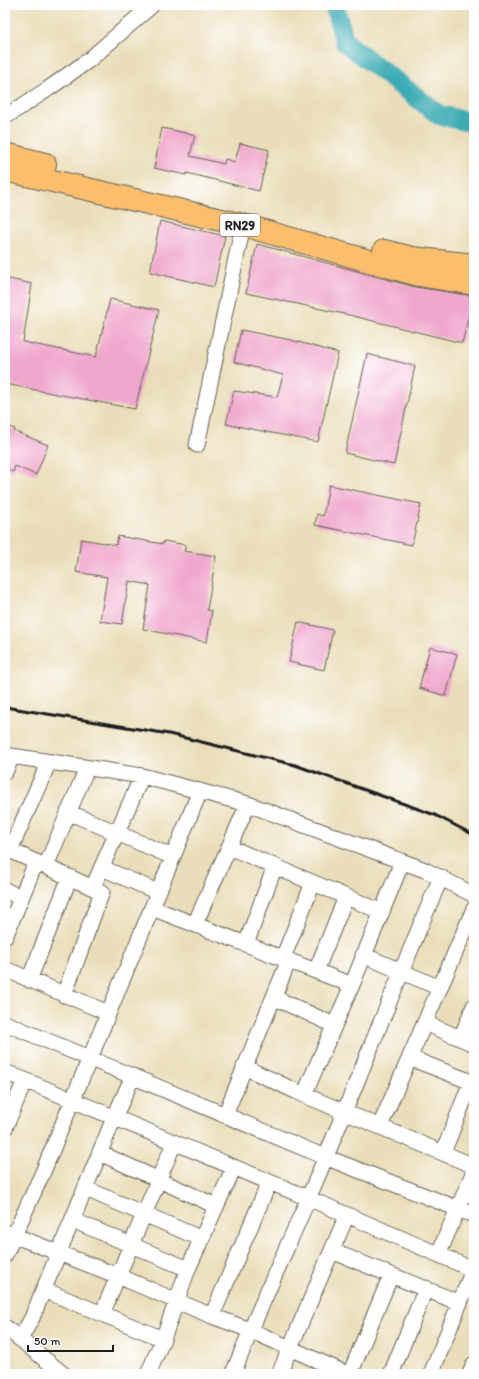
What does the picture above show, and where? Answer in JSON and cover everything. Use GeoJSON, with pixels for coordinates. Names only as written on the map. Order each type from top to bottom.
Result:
{"type":"FeatureCollection","features":[{"type":"Feature","properties":{"kind":"highway","name":"RN29"},"geometry":{"type":"LineString","coordinates":[[5,154],[144,196],[418,275],[474,284]]}},
{"type":"Feature","properties":{"kind":"highway","name":"RN29"},"geometry":{"type":"LineString","coordinates":[[5,170],[144,196],[412,258],[474,264]]}},
{"type":"Feature","properties":{"kind":"street"},"geometry":{"type":"LineString","coordinates":[[5,117],[89,60],[152,5]]}},
{"type":"Feature","properties":{"kind":"street"},"geometry":{"type":"LineString","coordinates":[[198,445],[244,225]]}},
{"type":"Feature","properties":{"kind":"street"},"geometry":{"type":"LineString","coordinates":[[5,772],[8,755],[142,776],[200,791],[248,804],[402,862],[441,877],[474,895]]}},
{"type":"Feature","properties":{"kind":"street"},"geometry":{"type":"LineString","coordinates":[[49,762],[8,849],[102,892],[102,896],[64,995]]}},
{"type":"Feature","properties":{"kind":"street"},"geometry":{"type":"LineString","coordinates":[[6,932],[21,898],[41,864],[68,812],[87,768]]}},
{"type":"Feature","properties":{"kind":"street"},"geometry":{"type":"LineString","coordinates":[[93,887],[142,776]]}},
{"type":"Feature","properties":{"kind":"street"},"geometry":{"type":"LineString","coordinates":[[5,1255],[9,1234],[43,1172],[71,1100],[90,1059],[200,791]]}},
{"type":"Feature","properties":{"kind":"street"},"geometry":{"type":"LineString","coordinates":[[195,924],[248,804]]}},
{"type":"Feature","properties":{"kind":"street"},"geometry":{"type":"LineString","coordinates":[[68,812],[173,857]]}},
{"type":"Feature","properties":{"kind":"street"},"geometry":{"type":"LineString","coordinates":[[229,847],[382,912]]}},
{"type":"Feature","properties":{"kind":"street"},"geometry":{"type":"LineString","coordinates":[[304,1095],[352,985],[402,862]]}},
{"type":"Feature","properties":{"kind":"street"},"geometry":{"type":"LineString","coordinates":[[246,944],[275,866]]}},
{"type":"Feature","properties":{"kind":"street"},"geometry":{"type":"LineString","coordinates":[[102,868],[158,892]]}},
{"type":"Feature","properties":{"kind":"street"},"geometry":{"type":"LineString","coordinates":[[29,980],[70,877]]}},
{"type":"Feature","properties":{"kind":"street"},"geometry":{"type":"LineString","coordinates":[[232,1374],[308,1198],[400,971],[441,877]]}},
{"type":"Feature","properties":{"kind":"street"},"geometry":{"type":"LineString","coordinates":[[225,1115],[274,998],[313,882]]}},
{"type":"Feature","properties":{"kind":"street"},"geometry":{"type":"LineString","coordinates":[[5,890],[21,898]]}},
{"type":"Feature","properties":{"kind":"street"},"geometry":{"type":"LineString","coordinates":[[316,971],[346,897]]}},
{"type":"Feature","properties":{"kind":"street"},"geometry":{"type":"LineString","coordinates":[[152,908],[352,985]]}},
{"type":"Feature","properties":{"kind":"street"},"geometry":{"type":"LineString","coordinates":[[380,1126],[474,909]]}},
{"type":"Feature","properties":{"kind":"street"},"geometry":{"type":"LineString","coordinates":[[363,955],[440,988]]}},
{"type":"Feature","properties":{"kind":"street"},"geometry":{"type":"LineString","coordinates":[[5,969],[108,1013]]}},
{"type":"Feature","properties":{"kind":"street"},"geometry":{"type":"LineString","coordinates":[[274,998],[334,1025]]}},
{"type":"Feature","properties":{"kind":"street"},"geometry":{"type":"LineString","coordinates":[[425,1023],[467,1041],[474,1006]]}},
{"type":"Feature","properties":{"kind":"street"},"geometry":{"type":"LineString","coordinates":[[5,1024],[325,1157],[474,1215]]}},
{"type":"Feature","properties":{"kind":"street"},"geometry":{"type":"LineString","coordinates":[[410,1058],[472,1082],[443,1153]]}},
{"type":"Feature","properties":{"kind":"street"},"geometry":{"type":"LineString","coordinates":[[244,1067],[304,1095],[474,1166]]}},
{"type":"Feature","properties":{"kind":"street"},"geometry":{"type":"LineString","coordinates":[[5,1072],[439,1253],[474,1270],[431,1374]]}},
{"type":"Feature","properties":{"kind":"street"},"geometry":{"type":"LineString","coordinates":[[20,1339],[32,1318],[60,1253],[114,1118],[133,1076]]}},
{"type":"Feature","properties":{"kind":"street"},"geometry":{"type":"LineString","coordinates":[[7,1119],[25,1080]]}},
{"type":"Feature","properties":{"kind":"street"},"geometry":{"type":"LineString","coordinates":[[102,1314],[174,1143]]}},
{"type":"Feature","properties":{"kind":"street"},"geometry":{"type":"LineString","coordinates":[[100,1153],[216,1206]]}},
{"type":"Feature","properties":{"kind":"street"},"geometry":{"type":"LineString","coordinates":[[148,1374],[163,1339],[188,1269],[234,1167]]}},
{"type":"Feature","properties":{"kind":"street"},"geometry":{"type":"LineString","coordinates":[[439,1253],[474,1171]]}},
{"type":"Feature","properties":{"kind":"street"},"geometry":{"type":"LineString","coordinates":[[212,1316],[269,1183]]}},
{"type":"Feature","properties":{"kind":"street"},"geometry":{"type":"LineString","coordinates":[[86,1189],[202,1239]]}},
{"type":"Feature","properties":{"kind":"street"},"geometry":{"type":"LineString","coordinates":[[279,1374],[347,1215]]}},
{"type":"Feature","properties":{"kind":"street"},"geometry":{"type":"LineString","coordinates":[[72,1220],[188,1269]]}},
{"type":"Feature","properties":{"kind":"street"},"geometry":{"type":"LineString","coordinates":[[9,1234],[118,1276],[176,1302],[250,1330],[290,1348],[324,1369],[349,1374],[391,1275]]}},
{"type":"Feature","properties":{"kind":"street"},"geometry":{"type":"LineString","coordinates":[[332,1251],[426,1288],[460,1304]]}},
{"type":"Feature","properties":{"kind":"street"},"geometry":{"type":"LineString","coordinates":[[391,1374],[426,1288]]}},
{"type":"Feature","properties":{"kind":"street"},"geometry":{"type":"LineString","coordinates":[[44,1290],[163,1339]]}},
{"type":"Feature","properties":{"kind":"street"},"geometry":{"type":"LineString","coordinates":[[5,1327],[63,1374]]}},
{"type":"Feature","properties":{"kind":"street"},"geometry":{"type":"LineString","coordinates":[[470,1374],[474,1364]]}},
{"type":"Feature","properties":{"kind":"building"},"geometry":{"type":"Polygon","coordinates":[[[162,128],[195,135],[190,156],[224,164],[225,159],[235,162],[240,143],[269,150],[259,191],[187,173],[186,175],[154,168],[162,128]]]}},
{"type":"Feature","properties":{"kind":"building"},"geometry":{"type":"Polygon","coordinates":[[[160,221],[225,236],[214,287],[150,272],[160,221]]]}},
{"type":"Feature","properties":{"kind":"building"},"geometry":{"type":"Polygon","coordinates":[[[257,244],[415,287],[474,296],[462,343],[349,315],[246,293],[257,244]]]}},
{"type":"Feature","properties":{"kind":"building"},"geometry":{"type":"Polygon","coordinates":[[[5,278],[32,284],[23,342],[96,357],[110,299],[159,310],[135,409],[5,384],[5,278]]]}},
{"type":"Feature","properties":{"kind":"building"},"geometry":{"type":"Polygon","coordinates":[[[241,330],[291,340],[338,353],[318,442],[226,424],[234,391],[277,397],[283,375],[234,362],[241,330]]]}},
{"type":"Feature","properties":{"kind":"building"},"geometry":{"type":"Polygon","coordinates":[[[367,354],[415,366],[394,465],[345,453],[367,354]]]}},
{"type":"Feature","properties":{"kind":"building"},"geometry":{"type":"Polygon","coordinates":[[[5,425],[15,429],[14,431],[48,445],[36,475],[15,466],[13,472],[5,468],[5,425]]]}},
{"type":"Feature","properties":{"kind":"building"},"geometry":{"type":"Polygon","coordinates":[[[329,485],[421,504],[412,545],[315,525],[317,514],[323,516],[329,485]]]}},
{"type":"Feature","properties":{"kind":"building"},"geometry":{"type":"Polygon","coordinates":[[[118,536],[163,544],[164,541],[186,545],[184,551],[216,556],[207,610],[212,611],[207,642],[143,629],[150,585],[129,581],[122,624],[100,621],[107,577],[76,572],[81,539],[116,545],[118,536]]]}},
{"type":"Feature","properties":{"kind":"building"},"geometry":{"type":"Polygon","coordinates":[[[298,622],[333,630],[324,670],[289,662],[298,622]]]}},
{"type":"Feature","properties":{"kind":"building"},"geometry":{"type":"Polygon","coordinates":[[[430,647],[457,654],[446,696],[419,688],[430,647]]]}},
{"type":"Feature","properties":{"kind":"waterway"},"geometry":{"type":"LineString","coordinates":[[334,5],[345,42],[439,115],[474,123]]}},
{"type":"Feature","properties":{"kind":"railway"},"geometry":{"type":"LineString","coordinates":[[5,707],[169,734],[295,765],[435,815],[474,835]]}}]}
